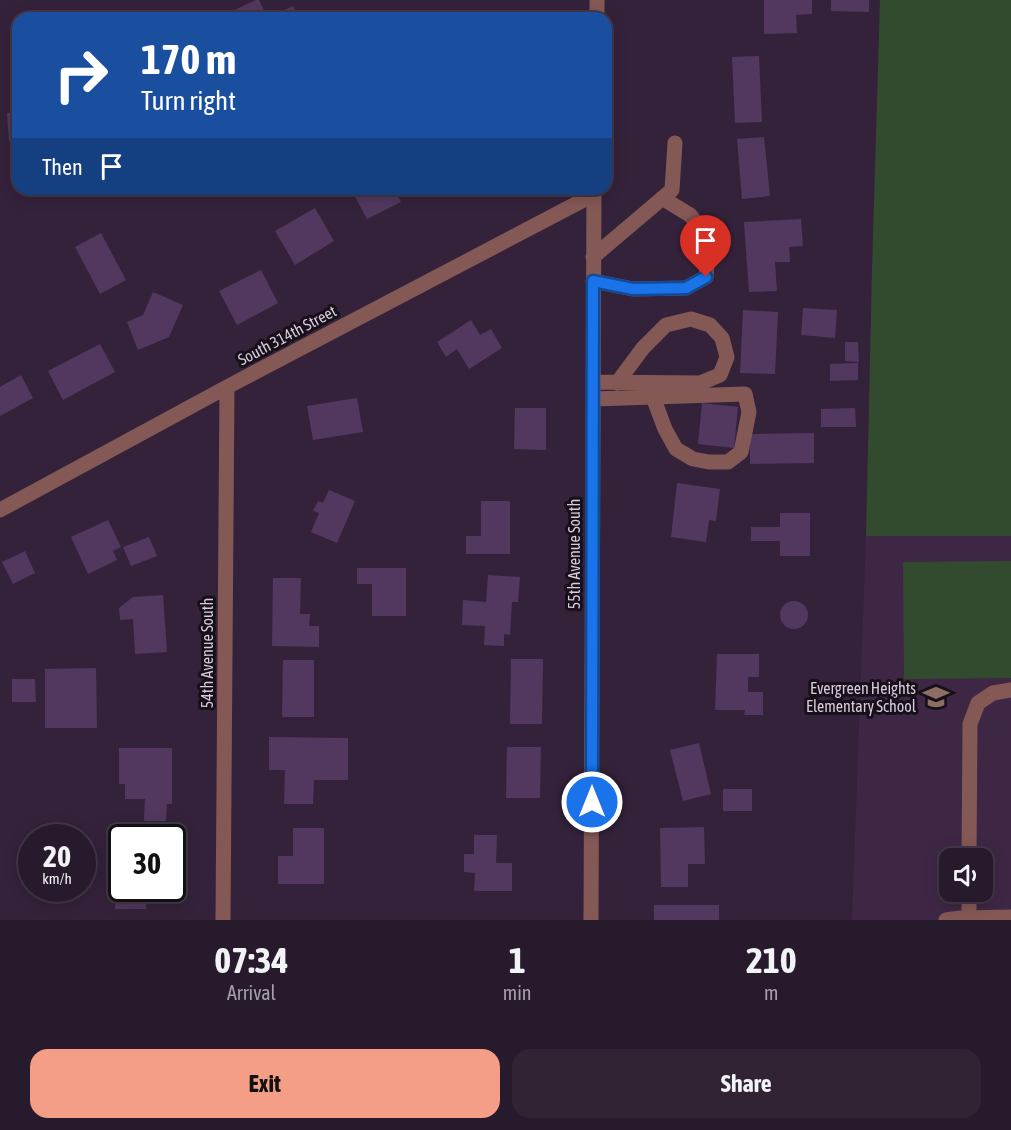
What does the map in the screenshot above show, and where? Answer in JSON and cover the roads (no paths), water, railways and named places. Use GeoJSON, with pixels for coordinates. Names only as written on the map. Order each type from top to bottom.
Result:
{"type":"FeatureCollection","features":[{"type":"Feature","properties":{"kind":"street"},"geometry":{"type":"LineString","coordinates":[[593,257],[672,190],[675,143]]}},
{"type":"Feature","properties":{"kind":"street","name":"South 314th Street"},"geometry":{"type":"LineString","coordinates":[[0,510],[587,195]]}},
{"type":"Feature","properties":{"kind":"street","name":"55th Avenue South"},"geometry":{"type":"LineString","coordinates":[[591,920],[593,195]]}},
{"type":"Feature","properties":{"kind":"street"},"geometry":{"type":"LineString","coordinates":[[593,281],[633,289],[686,288],[706,277],[709,239],[690,215],[662,198]]}},
{"type":"Feature","properties":{"kind":"street"},"geometry":{"type":"LineString","coordinates":[[593,382],[617,383],[700,383],[720,375],[727,357],[722,338],[710,325],[691,319],[666,325],[643,348],[617,383]]}},
{"type":"Feature","properties":{"kind":"street","name":"54th Avenue South"},"geometry":{"type":"LineString","coordinates":[[223,920],[227,387]]}},
{"type":"Feature","properties":{"kind":"street"},"geometry":{"type":"LineString","coordinates":[[593,399],[653,397],[745,394],[749,412],[741,452],[728,462],[709,462],[693,459],[675,449],[653,397]]}},
{"type":"Feature","properties":{"kind":"street"},"geometry":{"type":"LineString","coordinates":[[969,848],[970,724],[978,703],[993,693],[1011,690]]}},
{"type":"Feature","properties":{"kind":"street"},"geometry":{"type":"LineString","coordinates":[[969,902],[969,917]]}},
{"type":"Feature","properties":{"kind":"street"},"geometry":{"type":"LineString","coordinates":[[946,920],[969,917],[1011,917]]}},
{"type":"Feature","properties":{"kind":"place","name":"Evergreen Heights Elementary School"},"geometry":{"type":"Point","coordinates":[936,697]}}]}
